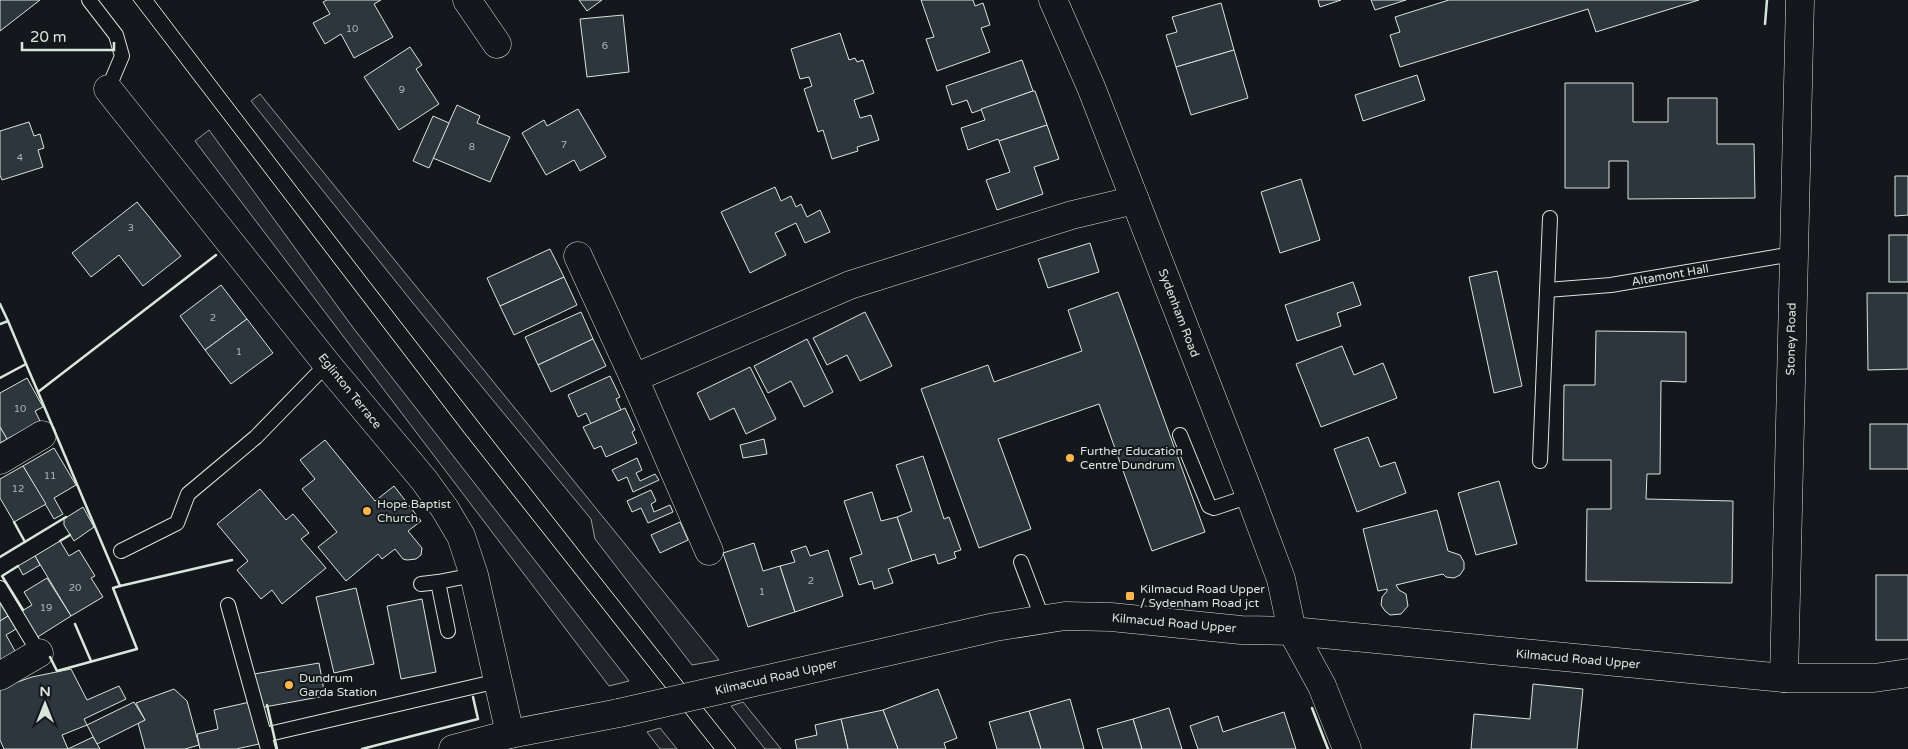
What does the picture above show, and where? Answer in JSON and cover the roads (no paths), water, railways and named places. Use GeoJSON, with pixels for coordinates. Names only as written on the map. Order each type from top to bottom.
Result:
{"type":"FeatureCollection","features":[{"type":"Feature","properties":{"kind":"street"},"geometry":{"type":"LineString","coordinates":[[468,0],[497,44]]}},
{"type":"Feature","properties":{"kind":"street","name":"Sydenham Road"},"geometry":{"type":"LineString","coordinates":[[1053,0],[1091,87],[1250,496],[1281,579],[1292,631],[1322,686],[1347,749]]}},
{"type":"Feature","properties":{"kind":"street","name":"Stoney Road"},"geometry":{"type":"LineString","coordinates":[[1784,678],[1800,0]]}},
{"type":"Feature","properties":{"kind":"street","name":"Eglinton Terrace"},"geometry":{"type":"LineString","coordinates":[[108,89],[328,364],[424,480],[445,509],[461,536],[474,575],[498,681],[496,741]]}},
{"type":"Feature","properties":{"kind":"street"},"geometry":{"type":"LineString","coordinates":[[634,378],[850,285],[1072,215],[1135,200]]}},
{"type":"Feature","properties":{"kind":"street"},"geometry":{"type":"LineString","coordinates":[[578,256],[634,378],[709,551]]}},
{"type":"Feature","properties":{"kind":"street"},"geometry":{"type":"LineString","coordinates":[[0,460],[42,435]]}},
{"type":"Feature","properties":{"kind":"street","name":"Kilmacud Road Upper"},"geometry":{"type":"LineString","coordinates":[[453,749],[496,741],[995,627],[1065,616],[1111,617],[1241,630],[1292,631],[1784,678],[1874,678],[1908,673]]}},
{"type":"Feature","properties":{"kind":"street"},"geometry":{"type":"LineString","coordinates":[[0,676],[39,653]]}},
{"type":"Feature","properties":{"kind":"lane"},"geometry":{"type":"LineString","coordinates":[[89,0],[116,35],[122,56],[108,89]]}},
{"type":"Feature","properties":{"kind":"lane"},"geometry":{"type":"LineString","coordinates":[[1540,461],[1550,218]]}},
{"type":"Feature","properties":{"kind":"lane","name":"Altamont Hall"},"geometry":{"type":"LineString","coordinates":[[1547,290],[1610,286],[1793,254]]}},
{"type":"Feature","properties":{"kind":"lane"},"geometry":{"type":"LineString","coordinates":[[121,551],[177,523],[188,494],[256,437],[328,364]]}},
{"type":"Feature","properties":{"kind":"lane"},"geometry":{"type":"LineString","coordinates":[[1180,435],[1209,506],[1214,508],[1250,496]]}},
{"type":"Feature","properties":{"kind":"lane"},"geometry":{"type":"LineString","coordinates":[[1021,562],[1043,620]]}},
{"type":"Feature","properties":{"kind":"lane"},"geometry":{"type":"LineString","coordinates":[[421,584],[474,575]]}},
{"type":"Feature","properties":{"kind":"lane"},"geometry":{"type":"LineString","coordinates":[[438,582],[448,631]]}},
{"type":"Feature","properties":{"kind":"lane"},"geometry":{"type":"LineString","coordinates":[[0,588],[39,653]]}},
{"type":"Feature","properties":{"kind":"lane"},"geometry":{"type":"LineString","coordinates":[[228,605],[268,749]]}},
{"type":"Feature","properties":{"kind":"lane"},"geometry":{"type":"LineString","coordinates":[[273,732],[498,681]]}},
{"type":"Feature","properties":{"kind":"tram line"},"geometry":{"type":"LineString","coordinates":[[133,0],[466,435],[714,749]]}},
{"type":"Feature","properties":{"kind":"tram line"},"geometry":{"type":"LineString","coordinates":[[154,0],[443,376],[736,749]]}},
{"type":"Feature","properties":{"kind":"place","name":"Further Education Centre Dundrum"},"geometry":{"type":"Point","coordinates":[1070,458]}},
{"type":"Feature","properties":{"kind":"place","name":"Hope Baptist Church"},"geometry":{"type":"Point","coordinates":[367,511]}},
{"type":"Feature","properties":{"kind":"place","name":"Kilmacud Road Upper / Sydenham Road jct"},"geometry":{"type":"Point","coordinates":[1130,596]}},
{"type":"Feature","properties":{"kind":"place","name":"Dundrum Garda Station"},"geometry":{"type":"Point","coordinates":[289,685]}}]}
